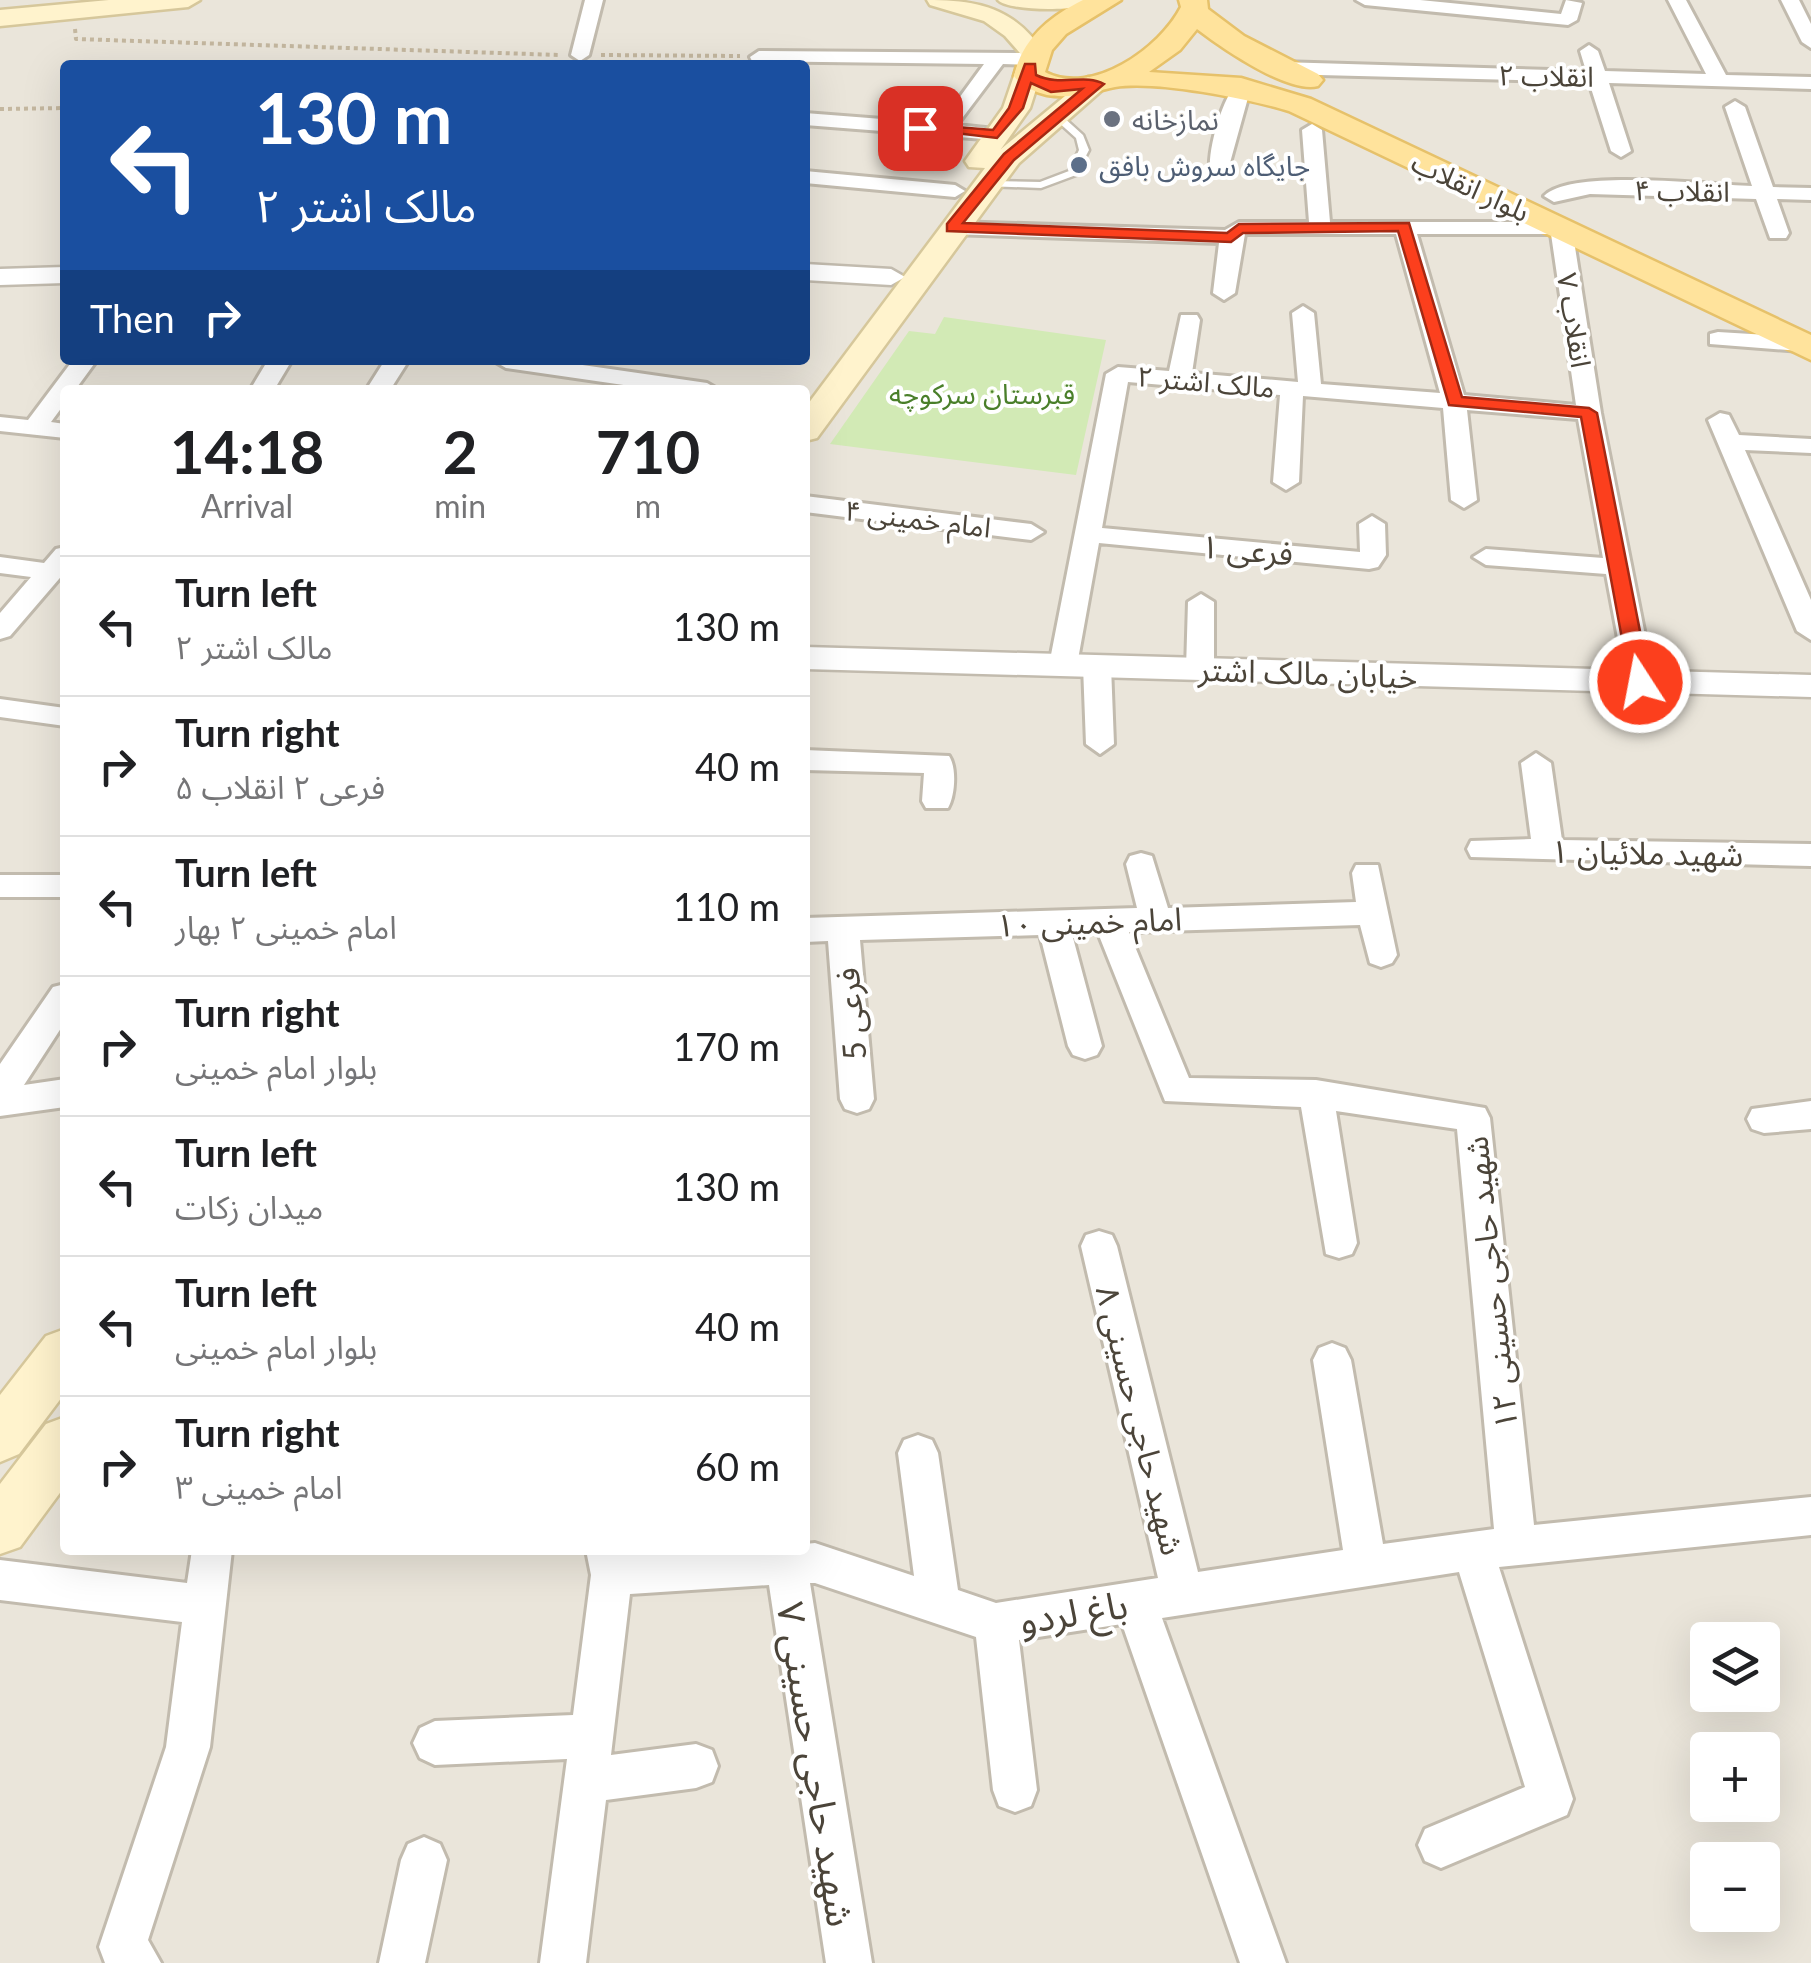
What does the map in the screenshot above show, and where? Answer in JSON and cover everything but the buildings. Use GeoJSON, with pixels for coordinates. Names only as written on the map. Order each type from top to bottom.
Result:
{"type":"FeatureCollection","features":[{"type":"Feature","properties":{"kind":"main road"},"geometry":{"type":"LineString","coordinates":[[0,6],[188,0]]}},
{"type":"Feature","properties":{"kind":"main road"},"geometry":{"type":"LineString","coordinates":[[1010,0],[1087,0]]}},
{"type":"Feature","properties":{"kind":"main road"},"geometry":{"type":"LineString","coordinates":[[857,341],[891,276],[1016,108],[1031,60],[1055,29],[1107,0]]}},
{"type":"Feature","properties":{"kind":"main road"},"geometry":{"type":"LineString","coordinates":[[958,2],[999,17],[1021,35],[1031,60]]}},
{"type":"Feature","properties":{"kind":"main road"},"geometry":{"type":"LineString","coordinates":[[810,417],[822,382],[1009,157],[1106,80],[1172,43],[1185,31],[1197,4]]}},
{"type":"Feature","properties":{"kind":"main road","name":"بلوار انقلاب"},"geometry":{"type":"LineString","coordinates":[[1197,4],[1218,35],[1436,155],[1469,185],[1561,228],[1718,336],[1808,336]]}},
{"type":"Feature","properties":{"kind":"main road"},"geometry":{"type":"LineString","coordinates":[[0,18],[66,6]]}},
{"type":"Feature","properties":{"kind":"main road","name":"بلوار انقلاب"},"geometry":{"type":"LineString","coordinates":[[1031,60],[1029,76],[1051,88],[1106,80],[1242,87],[1436,155],[1499,170],[1554,196],[1808,336]]}},
{"type":"Feature","properties":{"kind":"main road"},"geometry":{"type":"LineString","coordinates":[[1469,185],[1467,173],[1480,168],[1499,170]]}},
{"type":"Feature","properties":{"kind":"main road"},"geometry":{"type":"LineString","coordinates":[[0,1437],[60,1359]]}},
{"type":"Feature","properties":{"kind":"main road"},"geometry":{"type":"LineString","coordinates":[[0,1528],[60,1455]]}},
{"type":"Feature","properties":{"kind":"street"},"geometry":{"type":"LineString","coordinates":[[580,55],[594,0]]}},
{"type":"Feature","properties":{"kind":"street"},"geometry":{"type":"LineString","coordinates":[[1365,0],[1568,20],[1573,3]]}},
{"type":"Feature","properties":{"kind":"street"},"geometry":{"type":"LineString","coordinates":[[1790,0],[1811,42]]}},
{"type":"Feature","properties":{"kind":"street"},"geometry":{"type":"LineString","coordinates":[[1681,9],[1719,80]]}},
{"type":"Feature","properties":{"kind":"street"},"geometry":{"type":"LineString","coordinates":[[1528,50],[1529,75]]}},
{"type":"Feature","properties":{"kind":"street"},"geometry":{"type":"LineString","coordinates":[[1589,51],[1621,150]]}},
{"type":"Feature","properties":{"kind":"street"},"geometry":{"type":"LineString","coordinates":[[759,57],[1031,60]]}},
{"type":"Feature","properties":{"kind":"street"},"geometry":{"type":"LineString","coordinates":[[953,120],[997,59]]}},
{"type":"Feature","properties":{"kind":"street","name":"انقلاب ۲"},"geometry":{"type":"LineString","coordinates":[[1280,68],[1469,66],[1529,75],[1811,83]]}},
{"type":"Feature","properties":{"kind":"street"},"geometry":{"type":"LineString","coordinates":[[1218,170],[1225,132],[1242,87]]}},
{"type":"Feature","properties":{"kind":"street"},"geometry":{"type":"LineString","coordinates":[[1735,107],[1778,233]]}},
{"type":"Feature","properties":{"kind":"street"},"geometry":{"type":"LineString","coordinates":[[810,119],[997,134]]}},
{"type":"Feature","properties":{"kind":"street"},"geometry":{"type":"LineString","coordinates":[[1312,130],[1320,227]]}},
{"type":"Feature","properties":{"kind":"street"},"geometry":{"type":"LineString","coordinates":[[810,177],[955,191]]}},
{"type":"Feature","properties":{"kind":"street","name":"انقلاب ۴"},"geometry":{"type":"LineString","coordinates":[[1554,196],[1570,189],[1590,188],[1811,194]]}},
{"type":"Feature","properties":{"kind":"street"},"geometry":{"type":"LineString","coordinates":[[1404,226],[1454,402],[1464,500]]}},
{"type":"Feature","properties":{"kind":"street"},"geometry":{"type":"LineString","coordinates":[[952,228],[1231,237]]}},
{"type":"Feature","properties":{"kind":"street"},"geometry":{"type":"LineString","coordinates":[[1224,293],[1231,237],[1239,228],[1561,228]]}},
{"type":"Feature","properties":{"kind":"street","name":"انقلاب ۷"},"geometry":{"type":"LineString","coordinates":[[1561,228],[1589,413],[1640,682]]}},
{"type":"Feature","properties":{"kind":"street"},"geometry":{"type":"LineString","coordinates":[[810,272],[891,276]]}},
{"type":"Feature","properties":{"kind":"street"},"geometry":{"type":"LineString","coordinates":[[0,277],[60,275]]}},
{"type":"Feature","properties":{"kind":"street"},"geometry":{"type":"LineString","coordinates":[[1286,482],[1301,388],[1303,313]]}},
{"type":"Feature","properties":{"kind":"street"},"geometry":{"type":"LineString","coordinates":[[1180,378],[1189,320]]}},
{"type":"Feature","properties":{"kind":"street"},"geometry":{"type":"LineString","coordinates":[[528,365],[675,385]]}},
{"type":"Feature","properties":{"kind":"street"},"geometry":{"type":"LineString","coordinates":[[662,383],[674,365]]}},
{"type":"Feature","properties":{"kind":"street","name":"مالک اشتر ۲"},"geometry":{"type":"LineString","coordinates":[[1100,744],[1080,666],[1087,534],[1118,374],[1589,413]]}},
{"type":"Feature","properties":{"kind":"street"},"geometry":{"type":"LineString","coordinates":[[34,428],[60,393]]}},
{"type":"Feature","properties":{"kind":"street"},"geometry":{"type":"LineString","coordinates":[[0,424],[60,431]]}},
{"type":"Feature","properties":{"kind":"street"},"geometry":{"type":"LineString","coordinates":[[1808,614],[1727,431],[1811,446]]}},
{"type":"Feature","properties":{"kind":"street","name":"امام خمینی ۴"},"geometry":{"type":"LineString","coordinates":[[810,505],[1030,532]]}},
{"type":"Feature","properties":{"kind":"street","name":"فرعی ۱"},"geometry":{"type":"LineString","coordinates":[[1087,534],[1369,560],[1374,555],[1372,524]]}},
{"type":"Feature","properties":{"kind":"street"},"geometry":{"type":"LineString","coordinates":[[1486,557],[1618,567]]}},
{"type":"Feature","properties":{"kind":"street"},"geometry":{"type":"LineString","coordinates":[[0,565],[58,564]]}},
{"type":"Feature","properties":{"kind":"street"},"geometry":{"type":"LineString","coordinates":[[0,630],[58,564]]}},
{"type":"Feature","properties":{"kind":"street"},"geometry":{"type":"LineString","coordinates":[[1200,669],[1201,602]]}},
{"type":"Feature","properties":{"kind":"street","name":"خیابان مالک اشتر"},"geometry":{"type":"LineString","coordinates":[[810,658],[1811,686]]}},
{"type":"Feature","properties":{"kind":"street"},"geometry":{"type":"LineString","coordinates":[[0,708],[60,716]]}},
{"type":"Feature","properties":{"kind":"street"},"geometry":{"type":"LineString","coordinates":[[810,760],[940,763],[937,801]]}},
{"type":"Feature","properties":{"kind":"street"},"geometry":{"type":"LineString","coordinates":[[1536,763],[1548,849]]}},
{"type":"Feature","properties":{"kind":"street","name":"شهید ملائیان ۱"},"geometry":{"type":"LineString","coordinates":[[1482,848],[1811,855]]}},
{"type":"Feature","properties":{"kind":"street"},"geometry":{"type":"LineString","coordinates":[[1141,864],[1154,919]]}},
{"type":"Feature","properties":{"kind":"street"},"geometry":{"type":"LineString","coordinates":[[1367,874],[1381,956]]}},
{"type":"Feature","properties":{"kind":"street"},"geometry":{"type":"LineString","coordinates":[[0,886],[60,886]]}},
{"type":"Feature","properties":{"kind":"street","name":"امام خمینی ۱۰"},"geometry":{"type":"LineString","coordinates":[[810,930],[1373,912]]}},
{"type":"Feature","properties":{"kind":"street"},"geometry":{"type":"LineString","coordinates":[[1109,920],[1177,1090],[1316,1094],[1339,1244]]}},
{"type":"Feature","properties":{"kind":"street"},"geometry":{"type":"LineString","coordinates":[[1053,922],[1085,1046]]}},
{"type":"Feature","properties":{"kind":"street","name":"فرعی 5"},"geometry":{"type":"LineString","coordinates":[[843,928],[857,1099]]}},
{"type":"Feature","properties":{"kind":"street"},"geometry":{"type":"LineString","coordinates":[[0,1101],[14,1070],[60,1003]]}},
{"type":"Feature","properties":{"kind":"street"},"geometry":{"type":"LineString","coordinates":[[0,1101],[60,1094]]}},
{"type":"Feature","properties":{"kind":"street","name":"شهید حاجی حسینی ۱۲"},"geometry":{"type":"LineString","coordinates":[[1316,1094],[1473,1118],[1516,1545]]}},
{"type":"Feature","properties":{"kind":"street"},"geometry":{"type":"LineString","coordinates":[[1764,1119],[1811,1115]]}},
{"type":"Feature","properties":{"kind":"street","name":"شهید حاجی حسینی ۸"},"geometry":{"type":"LineString","coordinates":[[1099,1246],[1183,1595]]}},
{"type":"Feature","properties":{"kind":"street"},"geometry":{"type":"LineString","coordinates":[[1332,1360],[1366,1567]]}},
{"type":"Feature","properties":{"kind":"street"},"geometry":{"type":"LineString","coordinates":[[918,1452],[938,1604]]}},
{"type":"Feature","properties":{"kind":"street","name":"باغ لردو"},"geometry":{"type":"LineString","coordinates":[[563,1963],[609,1562],[815,1563],[996,1623],[1473,1550],[1811,1516]]}},
{"type":"Feature","properties":{"kind":"street"},"geometry":{"type":"LineString","coordinates":[[1441,1846],[1552,1799],[1473,1550]]}},
{"type":"Feature","properties":{"kind":"street"},"geometry":{"type":"LineString","coordinates":[[130,1955],[188,1746],[211,1555]]}},
{"type":"Feature","properties":{"kind":"street","name":"شهید حاجی حسینی ۷"},"geometry":{"type":"LineString","coordinates":[[769,1560],[849,1963]]}},
{"type":"Feature","properties":{"kind":"street"},"geometry":{"type":"LineString","coordinates":[[0,1580],[205,1605]]}},
{"type":"Feature","properties":{"kind":"street"},"geometry":{"type":"LineString","coordinates":[[1135,1602],[1262,1963]]}},
{"type":"Feature","properties":{"kind":"street"},"geometry":{"type":"LineString","coordinates":[[996,1623],[1015,1790]]}},
{"type":"Feature","properties":{"kind":"street"},"geometry":{"type":"LineString","coordinates":[[435,1744],[591,1736]]}},
{"type":"Feature","properties":{"kind":"street"},"geometry":{"type":"LineString","coordinates":[[586,1780],[696,1766]]}},
{"type":"Feature","properties":{"kind":"street"},"geometry":{"type":"LineString","coordinates":[[402,1963],[424,1860]]}},
{"type":"Feature","properties":{"kind":"lane"},"geometry":{"type":"LineString","coordinates":[[989,184],[1041,185],[1072,173],[1084,150],[1080,137],[1058,118]]}},
{"type":"Feature","properties":{"kind":"path"},"geometry":{"type":"LineString","coordinates":[[66,6],[76,39],[759,57]]}},
{"type":"Feature","properties":{"kind":"path"},"geometry":{"type":"LineString","coordinates":[[0,109],[60,108]]}},
{"type":"Feature","properties":{"kind":"shaded area"},"geometry":{"type":"Polygon","coordinates":[[[0,0],[1811,0],[1811,1963],[0,1963],[0,0]]]}},
{"type":"Feature","properties":{"kind":"green space","name":"قبرستان سرکوچه"},"geometry":{"type":"Polygon","coordinates":[[[944,317],[1106,340],[1076,475],[830,444],[909,331],[935,334],[944,317]]]}},
{"type":"Feature","properties":{"kind":"place","name":"نمازخانه"},"geometry":{"type":"Point","coordinates":[1112,119]}},
{"type":"Feature","properties":{"kind":"place","name":"جایگاه سروش بافق"},"geometry":{"type":"Point","coordinates":[1079,165]}},
{"type":"Feature","properties":{"kind":"route"},"geometry":{"type":"LineString","coordinates":[[920,128],[997,134],[1016,108],[1030,67],[1029,76],[1037,84],[1051,88],[1097,84],[1009,157],[952,228],[1231,237],[1239,228],[1404,226],[1454,402],[1589,413],[1640,682]]}}]}
